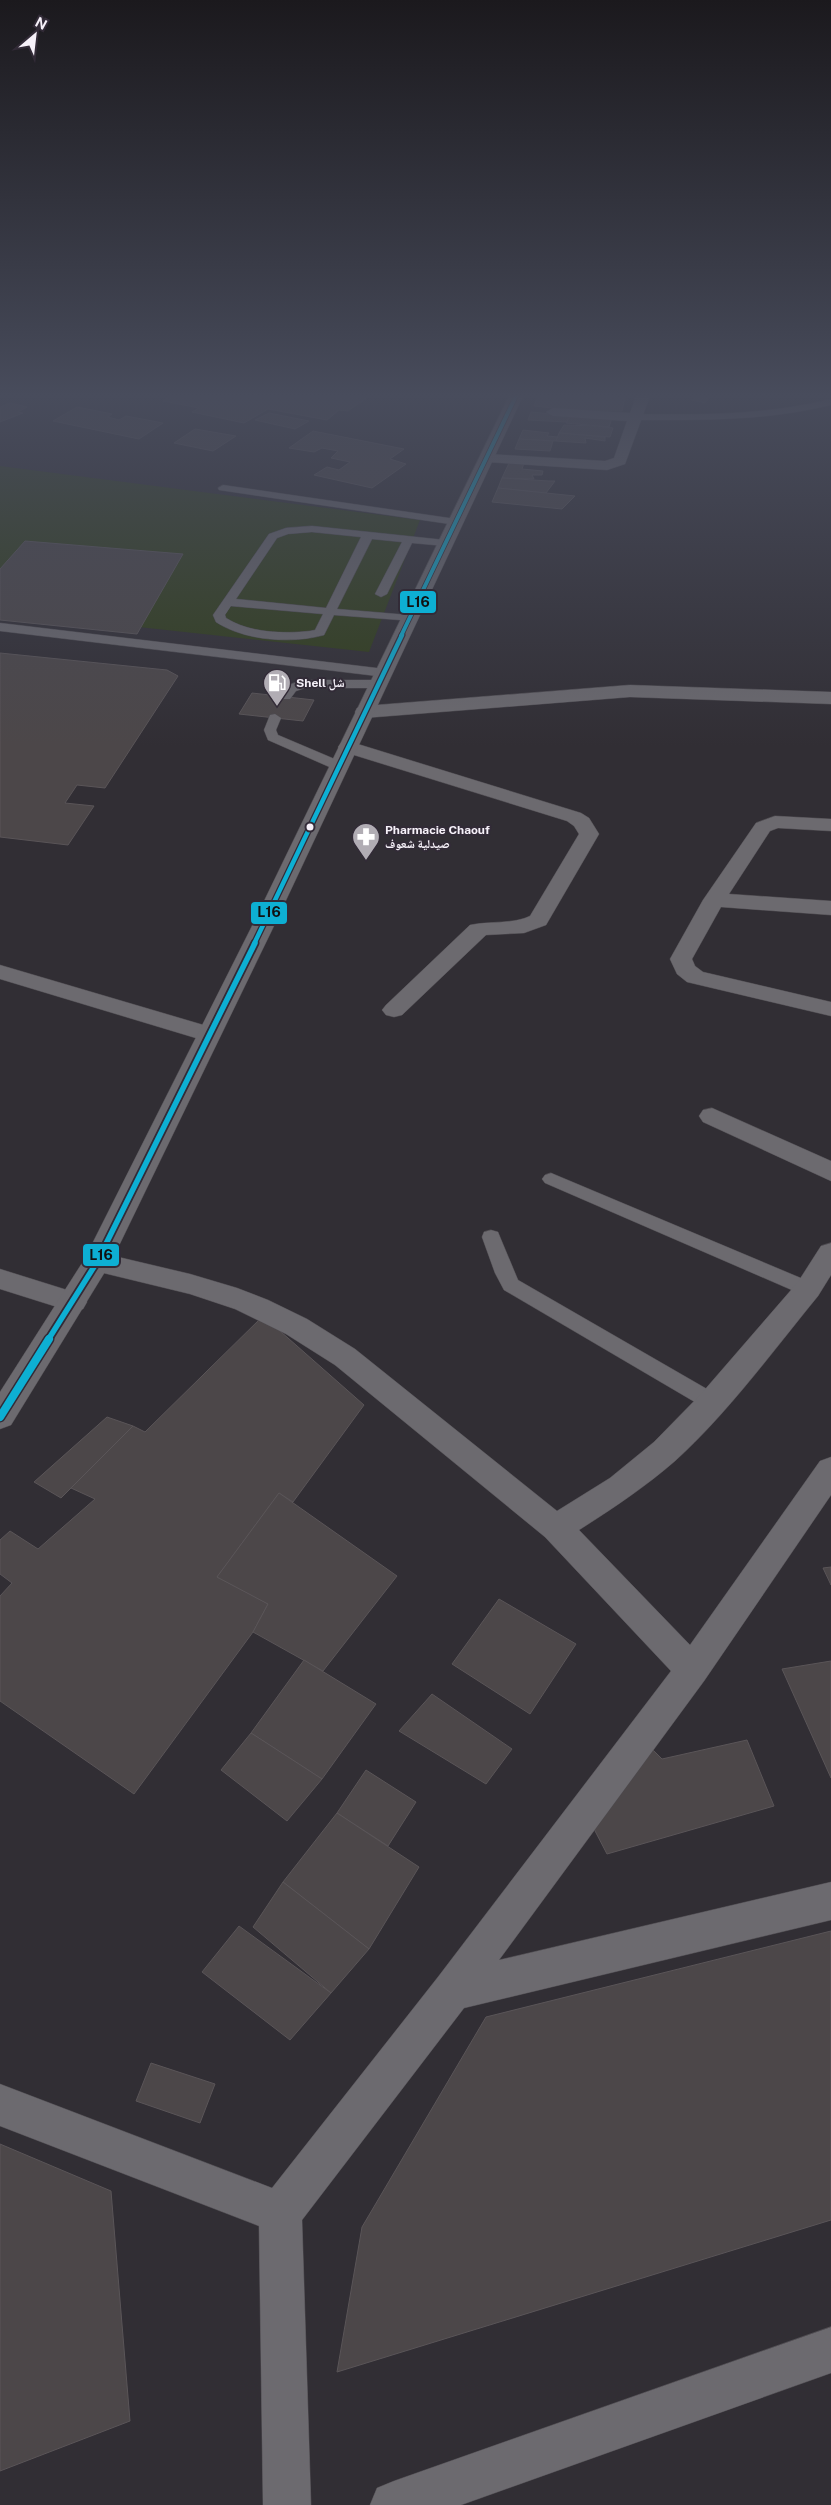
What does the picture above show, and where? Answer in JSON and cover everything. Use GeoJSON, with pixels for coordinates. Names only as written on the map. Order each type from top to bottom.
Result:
{"type":"FeatureCollection","features":[{"type":"Feature","properties":{"kind":"street"},"geometry":{"type":"LineString","coordinates":[[0,1417],[74,1302],[97,1262],[208,1034],[262,930],[364,712],[382,679],[460,513]]}},
{"type":"Feature","properties":{"kind":"street"},"geometry":{"type":"LineString","coordinates":[[364,712],[597,692],[638,691],[831,698]]}},
{"type":"Feature","properties":{"kind":"street"},"geometry":{"type":"LineString","coordinates":[[344,757],[568,815],[582,822],[590,834],[538,920],[524,926],[492,927],[478,930],[394,1010]]}},
{"type":"Feature","properties":{"kind":"street"},"geometry":{"type":"LineString","coordinates":[[831,825],[775,822],[763,827],[714,900],[684,950],[681,959],[685,969],[695,977],[831,1009]]}},
{"type":"Feature","properties":{"kind":"street"},"geometry":{"type":"LineString","coordinates":[[714,900],[831,908]]}},
{"type":"Feature","properties":{"kind":"street"},"geometry":{"type":"LineString","coordinates":[[0,972],[208,1034]]}},
{"type":"Feature","properties":{"kind":"street"},"geometry":{"type":"LineString","coordinates":[[712,1116],[831,1172]]}},
{"type":"Feature","properties":{"kind":"street"},"geometry":{"type":"LineString","coordinates":[[556,1528],[622,1487],[665,1451],[712,1402],[808,1289],[831,1253]]}},
{"type":"Feature","properties":{"kind":"street"},"geometry":{"type":"LineString","coordinates":[[97,1262],[236,1299],[276,1316],[312,1335],[345,1358],[556,1528],[692,1670]]}},
{"type":"Feature","properties":{"kind":"street"},"geometry":{"type":"LineString","coordinates":[[0,1279],[74,1302]]}},
{"type":"Feature","properties":{"kind":"street"},"geometry":{"type":"LineString","coordinates":[[287,2505],[280,2213],[452,1991],[692,1670],[831,1470]]}},
{"type":"Feature","properties":{"kind":"street"},"geometry":{"type":"LineString","coordinates":[[452,1991],[831,1901]]}},
{"type":"Feature","properties":{"kind":"street"},"geometry":{"type":"LineString","coordinates":[[0,2105],[280,2213]]}},
{"type":"Feature","properties":{"kind":"street"},"geometry":{"type":"LineString","coordinates":[[394,2505],[831,2350]]}},
{"type":"Feature","properties":{"kind":"lane"},"geometry":{"type":"LineString","coordinates":[[394,513],[456,522]]}},
{"type":"Feature","properties":{"kind":"lane"},"geometry":{"type":"LineString","coordinates":[[368,535],[320,632],[302,636],[242,630],[224,624],[219,615],[270,540],[279,533],[303,529],[368,535],[409,539],[445,543]]}},
{"type":"Feature","properties":{"kind":"lane"},"geometry":{"type":"LineString","coordinates":[[381,594],[409,539]]}},
{"type":"Feature","properties":{"kind":"lane"},"geometry":{"type":"LineString","coordinates":[[228,602],[409,619]]}},
{"type":"Feature","properties":{"kind":"lane"},"geometry":{"type":"LineString","coordinates":[[0,627],[382,679]]}},
{"type":"Feature","properties":{"kind":"lane"},"geometry":{"type":"LineString","coordinates":[[286,696],[292,688],[304,684],[382,679]]}},
{"type":"Feature","properties":{"kind":"lane"},"geometry":{"type":"LineString","coordinates":[[275,718],[270,730],[273,737],[344,757]]}},
{"type":"Feature","properties":{"kind":"lane"},"geometry":{"type":"LineString","coordinates":[[551,1179],[808,1289]]}},
{"type":"Feature","properties":{"kind":"lane"},"geometry":{"type":"LineString","coordinates":[[491,1238],[504,1273],[512,1285],[712,1402]]}},
{"type":"Feature","properties":{"kind":"green space"},"geometry":{"type":"Polygon","coordinates":[[[0,513],[365,513],[420,520],[369,652],[0,612],[0,513]]]}},
{"type":"Feature","properties":{"kind":"building"},"geometry":{"type":"Polygon","coordinates":[[[25,541],[183,554],[137,634],[0,620],[0,569],[25,541]]]}},
{"type":"Feature","properties":{"kind":"building"},"geometry":{"type":"Polygon","coordinates":[[[0,653],[167,670],[178,676],[105,788],[77,785],[65,803],[94,806],[68,845],[0,837],[0,653]]]}},
{"type":"Feature","properties":{"kind":"building","name":"Shell شل"},"geometry":{"type":"Polygon","coordinates":[[[252,693],[314,700],[303,721],[239,714],[252,693]]]}},
{"type":"Feature","properties":{"kind":"building"},"geometry":{"type":"Polygon","coordinates":[[[263,1316],[364,1405],[293,1502],[279,1493],[217,1577],[268,1604],[253,1632],[134,1794],[0,1701],[0,1596],[12,1583],[0,1574],[0,1540],[10,1531],[38,1549],[95,1499],[71,1488],[133,1426],[145,1432],[263,1316]]]}},
{"type":"Feature","properties":{"kind":"building"},"geometry":{"type":"Polygon","coordinates":[[[107,1417],[133,1426],[61,1498],[34,1482],[107,1417]]]}},
{"type":"Feature","properties":{"kind":"building"},"geometry":{"type":"Polygon","coordinates":[[[279,1493],[397,1576],[323,1671],[253,1632],[268,1604],[217,1577],[279,1493]]]}},
{"type":"Feature","properties":{"kind":"building"},"geometry":{"type":"Polygon","coordinates":[[[831,1567],[831,1585],[823,1568],[831,1567]]]}},
{"type":"Feature","properties":{"kind":"building"},"geometry":{"type":"Polygon","coordinates":[[[499,1599],[576,1644],[530,1714],[452,1664],[499,1599]]]}},
{"type":"Feature","properties":{"kind":"building"},"geometry":{"type":"Polygon","coordinates":[[[304,1660],[376,1704],[322,1779],[251,1733],[304,1660]]]}},
{"type":"Feature","properties":{"kind":"building"},"geometry":{"type":"Polygon","coordinates":[[[831,1661],[831,1778],[782,1669],[831,1661]]]}},
{"type":"Feature","properties":{"kind":"building"},"geometry":{"type":"Polygon","coordinates":[[[432,1694],[512,1749],[486,1784],[399,1731],[432,1694]]]}},
{"type":"Feature","properties":{"kind":"building"},"geometry":{"type":"Polygon","coordinates":[[[251,1733],[322,1779],[287,1821],[221,1770],[251,1733]]]}},
{"type":"Feature","properties":{"kind":"building"},"geometry":{"type":"Polygon","coordinates":[[[747,1740],[774,1806],[607,1854],[594,1829],[647,1744],[662,1759],[747,1740]]]}},
{"type":"Feature","properties":{"kind":"building"},"geometry":{"type":"Polygon","coordinates":[[[366,1770],[416,1802],[388,1846],[337,1813],[366,1770]]]}},
{"type":"Feature","properties":{"kind":"building"},"geometry":{"type":"Polygon","coordinates":[[[337,1813],[419,1867],[369,1949],[283,1882],[337,1813]]]}},
{"type":"Feature","properties":{"kind":"building"},"geometry":{"type":"Polygon","coordinates":[[[283,1882],[369,1949],[331,1993],[253,1927],[283,1882]]]}},
{"type":"Feature","properties":{"kind":"building"},"geometry":{"type":"Polygon","coordinates":[[[239,1926],[331,1993],[290,2040],[202,1972],[239,1926]]]}},
{"type":"Feature","properties":{"kind":"building"},"geometry":{"type":"Polygon","coordinates":[[[831,1931],[831,2220],[337,2372],[362,2227],[486,2017],[831,1931]]]}},
{"type":"Feature","properties":{"kind":"building"},"geometry":{"type":"Polygon","coordinates":[[[151,2063],[215,2084],[200,2123],[136,2101],[151,2063]]]}},
{"type":"Feature","properties":{"kind":"building"},"geometry":{"type":"Polygon","coordinates":[[[0,2144],[111,2191],[130,2421],[0,2471],[0,2144]]]}},
{"type":"Feature","properties":{"kind":"transit line","name":"L16"},"geometry":{"type":"LineString","coordinates":[[0,1417],[97,1262],[261,930],[460,513]]}},
{"type":"Feature","properties":{"kind":"place","name":"Shell شل"},"geometry":{"type":"Point","coordinates":[277,707]}},
{"type":"Feature","properties":{"kind":"place","name":"Pharmacie Chaouf صيدلية شعوف"},"geometry":{"type":"Point","coordinates":[366,861]}}]}
